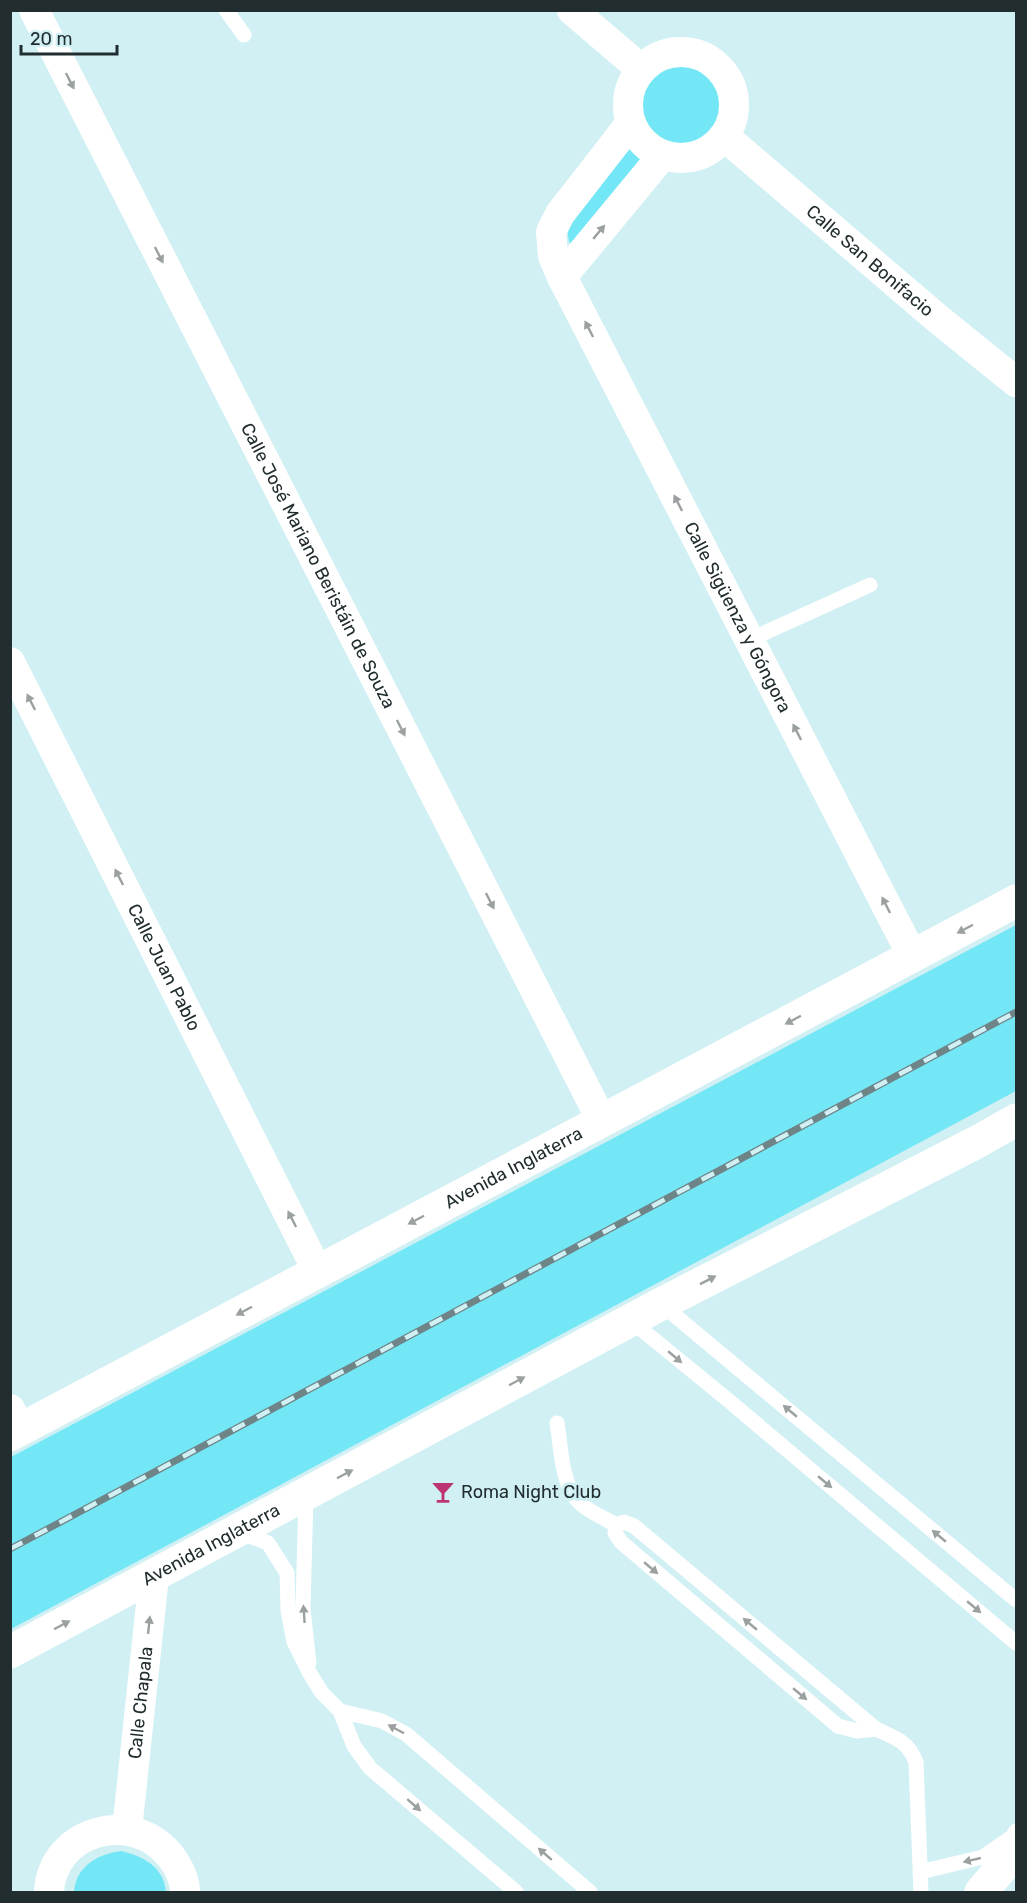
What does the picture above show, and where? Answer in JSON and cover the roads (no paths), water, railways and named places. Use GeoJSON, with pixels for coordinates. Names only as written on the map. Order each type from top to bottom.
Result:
{"type":"FeatureCollection","features":[{"type":"Feature","properties":{"kind":"street","name":"Calle José Mariano Beristáin de Souza"},"geometry":{"type":"LineString","coordinates":[[34,10],[602,1121]]}},
{"type":"Feature","properties":{"kind":"street"},"geometry":{"type":"LineString","coordinates":[[572,10],[641,69]]}},
{"type":"Feature","properties":{"kind":"street"},"geometry":{"type":"LineString","coordinates":[[672,52],[690,52],[707,58],[721,69],[730,84],[734,102],[732,120],[724,136],[712,149],[697,157],[680,159],[662,156],[649,149],[638,138],[630,124],[627,110],[628,95],[641,69],[655,58],[672,52]]}},
{"type":"Feature","properties":{"kind":"street","name":"Calle Sigüenza y Góngora"},"geometry":{"type":"LineString","coordinates":[[630,124],[560,214],[551,232],[553,256],[913,957]]}},
{"type":"Feature","properties":{"kind":"street","name":"Calle San Bonifacio"},"geometry":{"type":"LineString","coordinates":[[724,136],[938,319],[1017,382]]}},
{"type":"Feature","properties":{"kind":"street"},"geometry":{"type":"LineString","coordinates":[[562,277],[662,156]]}},
{"type":"Feature","properties":{"kind":"street","name":"Calle Juan Pablo"},"geometry":{"type":"LineString","coordinates":[[10,662],[318,1272]]}},
{"type":"Feature","properties":{"kind":"street","name":"Avenida Inglaterra"},"geometry":{"type":"LineString","coordinates":[[14,1425],[318,1272],[1017,901]]}},
{"type":"Feature","properties":{"kind":"street","name":"Avenida Inglaterra"},"geometry":{"type":"LineString","coordinates":[[10,1652],[630,1320],[1017,1120]]}},
{"type":"Feature","properties":{"kind":"street","name":"Calle Chapala"},"geometry":{"type":"LineString","coordinates":[[127,1830],[154,1576]]}},
{"type":"Feature","properties":{"kind":"street"},"geometry":{"type":"LineString","coordinates":[[43,1890],[69,1848],[87,1836],[106,1830],[127,1830],[147,1836],[165,1848],[177,1865],[185,1885],[185,1893]]}},
{"type":"Feature","properties":{"kind":"street"},"geometry":{"type":"LineString","coordinates":[[981,1893],[1017,1851]]}},
{"type":"Feature","properties":{"kind":"lane"},"geometry":{"type":"LineString","coordinates":[[226,10],[244,35]]}},
{"type":"Feature","properties":{"kind":"lane"},"geometry":{"type":"LineString","coordinates":[[749,640],[870,585]]}},
{"type":"Feature","properties":{"kind":"lane"},"geometry":{"type":"LineString","coordinates":[[661,1304],[1017,1600]]}},
{"type":"Feature","properties":{"kind":"lane"},"geometry":{"type":"LineString","coordinates":[[630,1320],[1017,1642]]}},
{"type":"Feature","properties":{"kind":"lane"},"geometry":{"type":"LineString","coordinates":[[557,1423],[566,1478],[574,1497],[588,1509],[616,1525]]}},
{"type":"Feature","properties":{"kind":"lane"},"geometry":{"type":"LineString","coordinates":[[306,1495],[303,1609],[309,1672]]}},
{"type":"Feature","properties":{"kind":"lane"},"geometry":{"type":"LineString","coordinates":[[616,1525],[624,1522],[634,1526],[876,1729],[903,1742],[912,1750],[916,1762],[921,1893]]}},
{"type":"Feature","properties":{"kind":"lane"},"geometry":{"type":"LineString","coordinates":[[616,1525],[615,1533],[621,1542],[838,1726],[857,1731],[876,1729]]}},
{"type":"Feature","properties":{"kind":"lane"},"geometry":{"type":"LineString","coordinates":[[233,1534],[250,1536],[268,1542],[287,1573],[288,1610],[294,1642],[322,1693],[340,1711],[354,1746],[370,1768],[516,1893]]}},
{"type":"Feature","properties":{"kind":"lane"},"geometry":{"type":"LineString","coordinates":[[340,1711],[382,1721],[406,1734],[590,1893]]}},
{"type":"Feature","properties":{"kind":"lane"},"geometry":{"type":"LineString","coordinates":[[920,1872],[983,1857],[1017,1831]]}},
{"type":"Feature","properties":{"kind":"railway"},"geometry":{"type":"LineString","coordinates":[[10,1549],[1016,1012]]}},
{"type":"Feature","properties":{"kind":"place","name":"Roma Night Club"},"geometry":{"type":"Point","coordinates":[443,1492]}}]}
